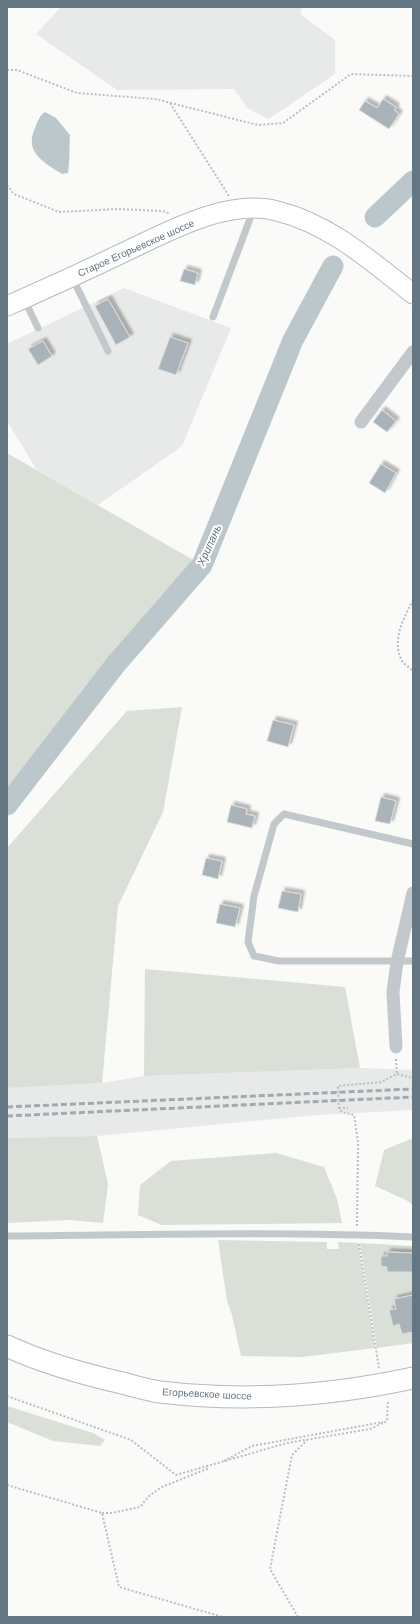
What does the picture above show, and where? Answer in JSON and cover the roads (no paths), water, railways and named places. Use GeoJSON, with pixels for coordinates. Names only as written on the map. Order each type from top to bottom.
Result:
{"type":"FeatureCollection","features":[{"type":"Feature","properties":{"kind":"main road","name":"Старое Егорьевское шоссе"},"geometry":{"type":"LineString","coordinates":[[15,303],[182,226],[245,208],[276,210],[311,222],[352,247],[413,294]]}},
{"type":"Feature","properties":{"kind":"main road","name":"Егорьевское шоссе"},"geometry":{"type":"LineString","coordinates":[[7,1346],[80,1373],[159,1392],[229,1397],[304,1395],[368,1388],[413,1378]]}},
{"type":"Feature","properties":{"kind":"street"},"geometry":{"type":"LineString","coordinates":[[361,422],[413,352]]}},
{"type":"Feature","properties":{"kind":"street"},"geometry":{"type":"LineString","coordinates":[[396,1047],[393,992],[397,962],[413,893]]}},
{"type":"Feature","properties":{"kind":"lane"},"geometry":{"type":"LineString","coordinates":[[213,317],[245,208]]}},
{"type":"Feature","properties":{"kind":"lane"},"geometry":{"type":"LineString","coordinates":[[72,276],[108,351]]}},
{"type":"Feature","properties":{"kind":"lane"},"geometry":{"type":"LineString","coordinates":[[15,303],[38,328]]}},
{"type":"Feature","properties":{"kind":"lane"},"geometry":{"type":"LineString","coordinates":[[413,844],[284,814],[274,824],[254,896],[248,942],[254,956],[279,961],[413,961]]}},
{"type":"Feature","properties":{"kind":"lane"},"geometry":{"type":"LineString","coordinates":[[7,1236],[357,1234],[413,1237]]}},
{"type":"Feature","properties":{"kind":"lane"},"geometry":{"type":"LineString","coordinates":[[366,1235],[367,1244]]}},
{"type":"Feature","properties":{"kind":"waterway","name":"Хрипань"},"geometry":{"type":"LineString","coordinates":[[375,217],[413,181]]}},
{"type":"Feature","properties":{"kind":"waterway","name":"Хрипань"},"geometry":{"type":"LineString","coordinates":[[7,805],[116,664],[202,565],[293,340],[333,266]]}},
{"type":"Feature","properties":{"kind":"railway"},"geometry":{"type":"LineString","coordinates":[[7,1107],[413,1089]]}},
{"type":"Feature","properties":{"kind":"railway"},"geometry":{"type":"LineString","coordinates":[[7,1116],[413,1097]]}}]}
